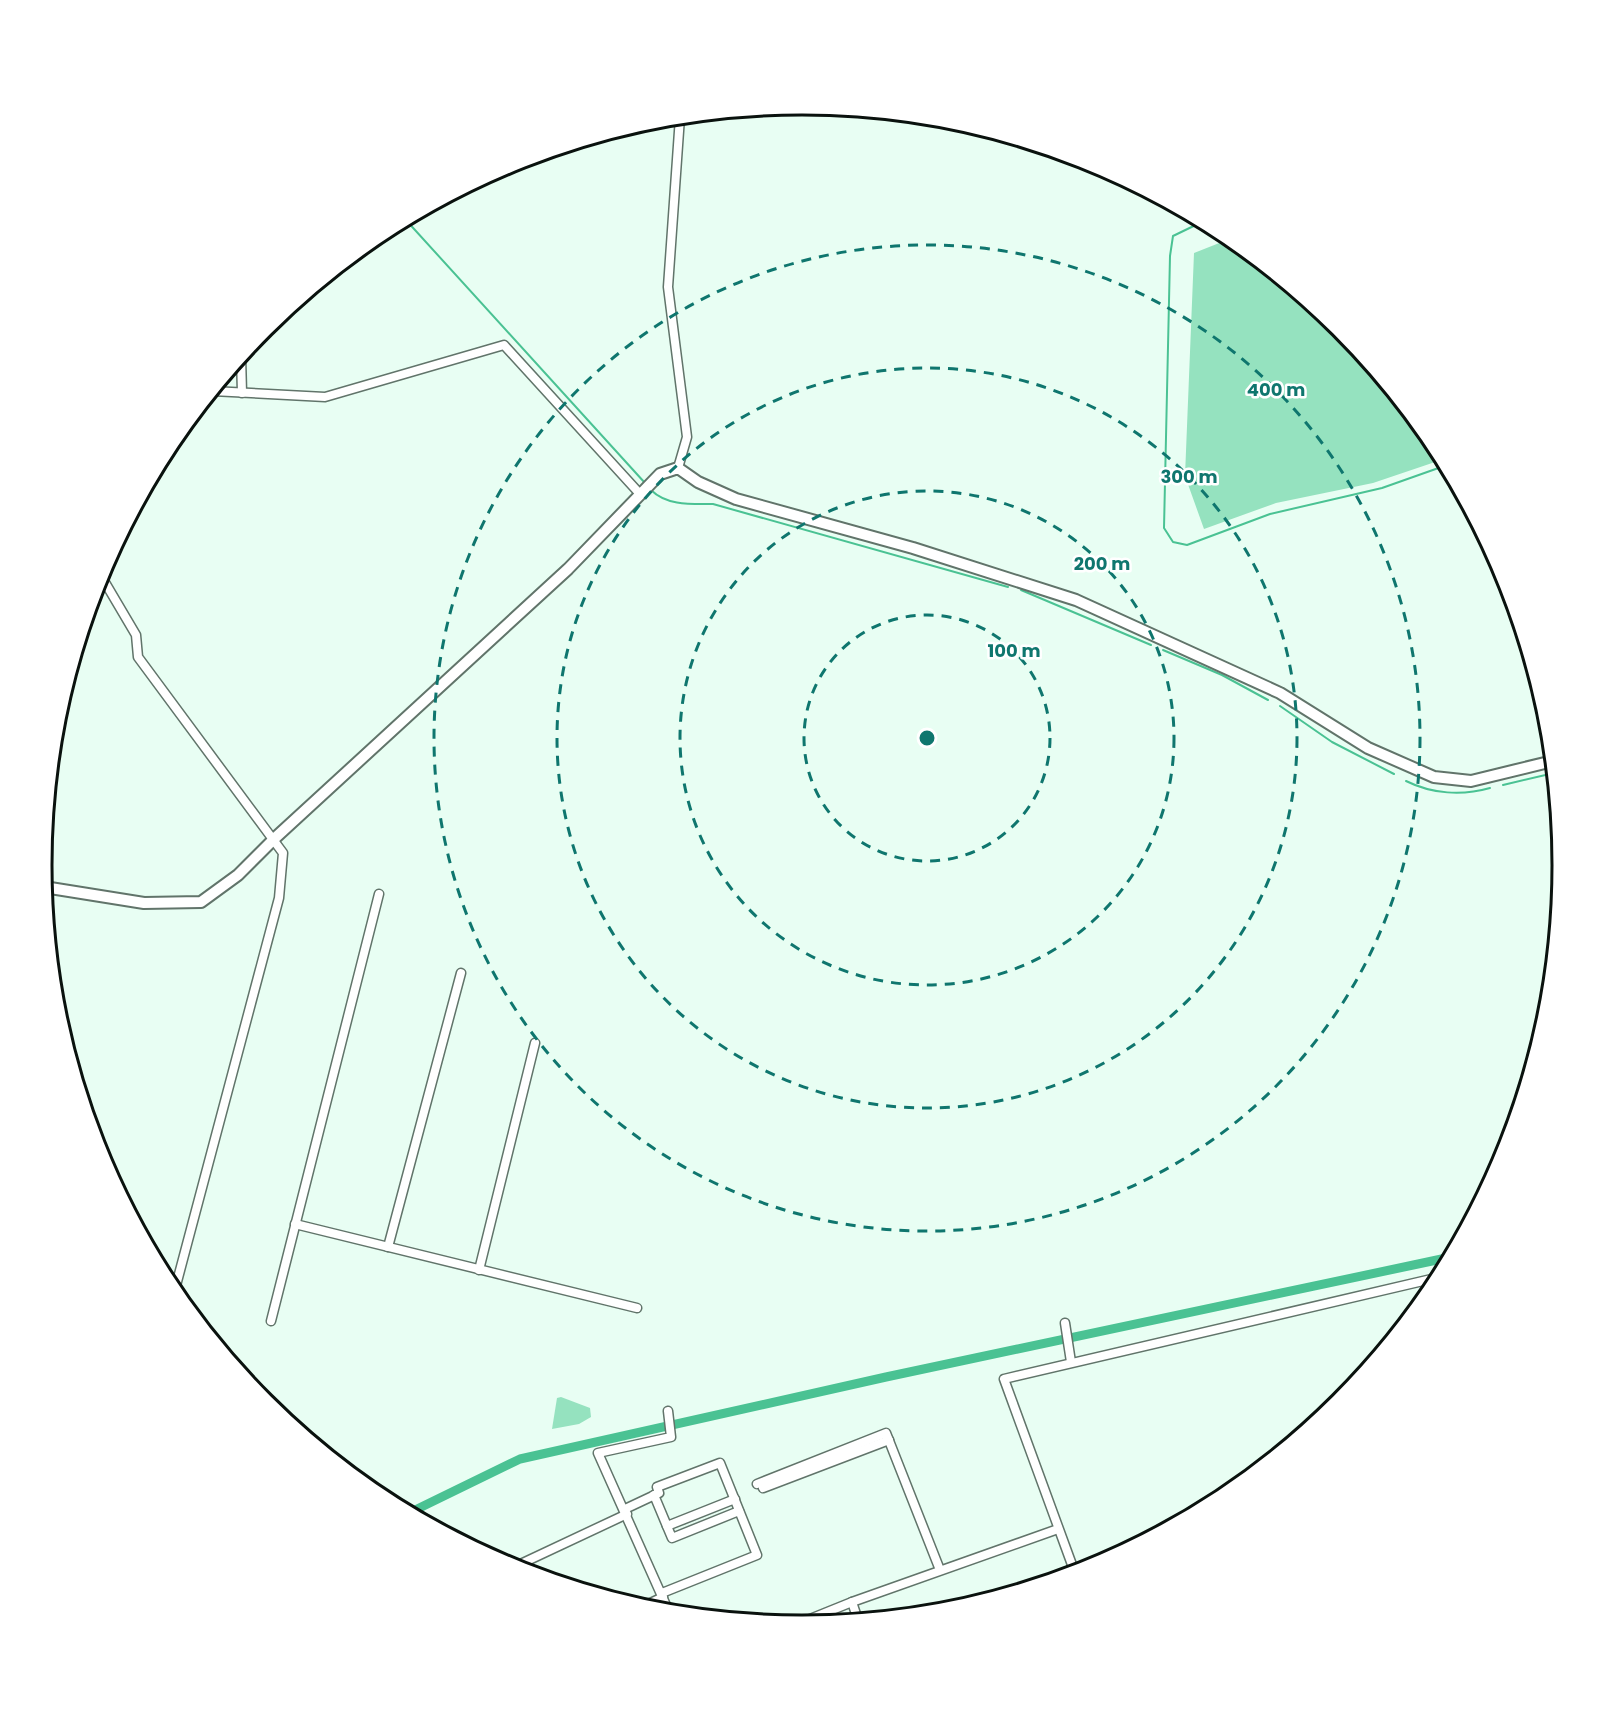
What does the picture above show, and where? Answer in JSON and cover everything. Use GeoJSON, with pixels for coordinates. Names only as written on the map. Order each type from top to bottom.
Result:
{"type":"FeatureCollection","features":[{"type":"Feature","properties":{"kind":"street"},"geometry":{"type":"LineString","coordinates":[[678,468],[687,437],[668,287],[679,125]]}},
{"type":"Feature","properties":{"kind":"street"},"geometry":{"type":"LineString","coordinates":[[221,392],[325,397],[504,345],[646,489]]}},
{"type":"Feature","properties":{"kind":"street"},"geometry":{"type":"LineString","coordinates":[[241,368],[242,393]]}},
{"type":"Feature","properties":{"kind":"street"},"geometry":{"type":"LineString","coordinates":[[53,888],[144,903],[201,902],[238,875],[275,838],[568,569],[660,474],[678,468]]}},
{"type":"Feature","properties":{"kind":"street"},"geometry":{"type":"LineString","coordinates":[[678,468],[698,482],[736,499],[913,548],[1076,600],[1280,693],[1368,748],[1434,777],[1471,781],[1545,763]]}},
{"type":"Feature","properties":{"kind":"street"},"geometry":{"type":"LineString","coordinates":[[107,586],[136,635],[138,657],[275,838],[283,853],[279,898],[178,1280]]}},
{"type":"Feature","properties":{"kind":"street"},"geometry":{"type":"LineString","coordinates":[[271,1321],[379,894]]}},
{"type":"Feature","properties":{"kind":"street"},"geometry":{"type":"LineString","coordinates":[[388,1247],[461,973]]}},
{"type":"Feature","properties":{"kind":"street"},"geometry":{"type":"LineString","coordinates":[[479,1270],[535,1043]]}},
{"type":"Feature","properties":{"kind":"street"},"geometry":{"type":"LineString","coordinates":[[295,1224],[637,1308]]}},
{"type":"Feature","properties":{"kind":"street"},"geometry":{"type":"LineString","coordinates":[[1072,1565],[1004,1379],[1427,1280]]}},
{"type":"Feature","properties":{"kind":"street"},"geometry":{"type":"LineString","coordinates":[[1065,1323],[1071,1362]]}},
{"type":"Feature","properties":{"kind":"street"},"geometry":{"type":"LineString","coordinates":[[665,1602],[598,1452],[672,1437],[669,1411]]}},
{"type":"Feature","properties":{"kind":"street"},"geometry":{"type":"LineString","coordinates":[[760,1486],[886,1433],[940,1570]]}},
{"type":"Feature","properties":{"kind":"street"},"geometry":{"type":"LineString","coordinates":[[525,1562],[659,1493],[657,1487],[720,1462],[757,1555],[653,1600]]}},
{"type":"Feature","properties":{"kind":"street"},"geometry":{"type":"LineString","coordinates":[[654,1495],[672,1538],[739,1510]]}},
{"type":"Feature","properties":{"kind":"street"},"geometry":{"type":"LineString","coordinates":[[667,1526],[735,1498]]}},
{"type":"Feature","properties":{"kind":"street"},"geometry":{"type":"LineString","coordinates":[[822,1614],[1058,1529]]}},
{"type":"Feature","properties":{"kind":"street"},"geometry":{"type":"LineString","coordinates":[[852,1602],[856,1613]]}},
{"type":"Feature","properties":{"kind":"green space"},"geometry":{"type":"Polygon","coordinates":[[[1221,242],[1297,301],[1366,370],[1398,408],[1435,462],[1373,483],[1276,503],[1204,529],[1185,476],[1194,253],[1221,242]]]}},
{"type":"Feature","properties":{"kind":"green space"},"geometry":{"type":"Polygon","coordinates":[[[561,1397],[590,1408],[591,1417],[579,1424],[552,1429],[557,1398],[561,1397]]]}},
{"type":"Feature","properties":{"kind":"waterway"},"geometry":{"type":"LineString","coordinates":[[411,226],[645,483]]}},
{"type":"Feature","properties":{"kind":"waterway"},"geometry":{"type":"LineString","coordinates":[[1195,226],[1173,236],[1170,256],[1164,528],[1173,542],[1187,545],[1270,514],[1382,488],[1438,468]]}},
{"type":"Feature","properties":{"kind":"waterway"},"geometry":{"type":"LineString","coordinates":[[651,490],[664,499],[688,504],[713,504],[1008,587]]}},
{"type":"Feature","properties":{"kind":"waterway"},"geometry":{"type":"LineString","coordinates":[[1021,590],[1151,645]]}},
{"type":"Feature","properties":{"kind":"waterway"},"geometry":{"type":"LineString","coordinates":[[1163,650],[1222,675],[1268,700]]}},
{"type":"Feature","properties":{"kind":"waterway"},"geometry":{"type":"LineString","coordinates":[[1280,706],[1332,742],[1394,774]]}},
{"type":"Feature","properties":{"kind":"waterway"},"geometry":{"type":"LineString","coordinates":[[1503,785],[1547,775]]}},
{"type":"Feature","properties":{"kind":"waterway"},"geometry":{"type":"LineString","coordinates":[[1406,781],[1426,789],[1458,793],[1490,788]]}},
{"type":"Feature","properties":{"kind":"waterway"},"geometry":{"type":"LineString","coordinates":[[417,1509],[520,1459],[886,1377],[1440,1259]]}}]}
